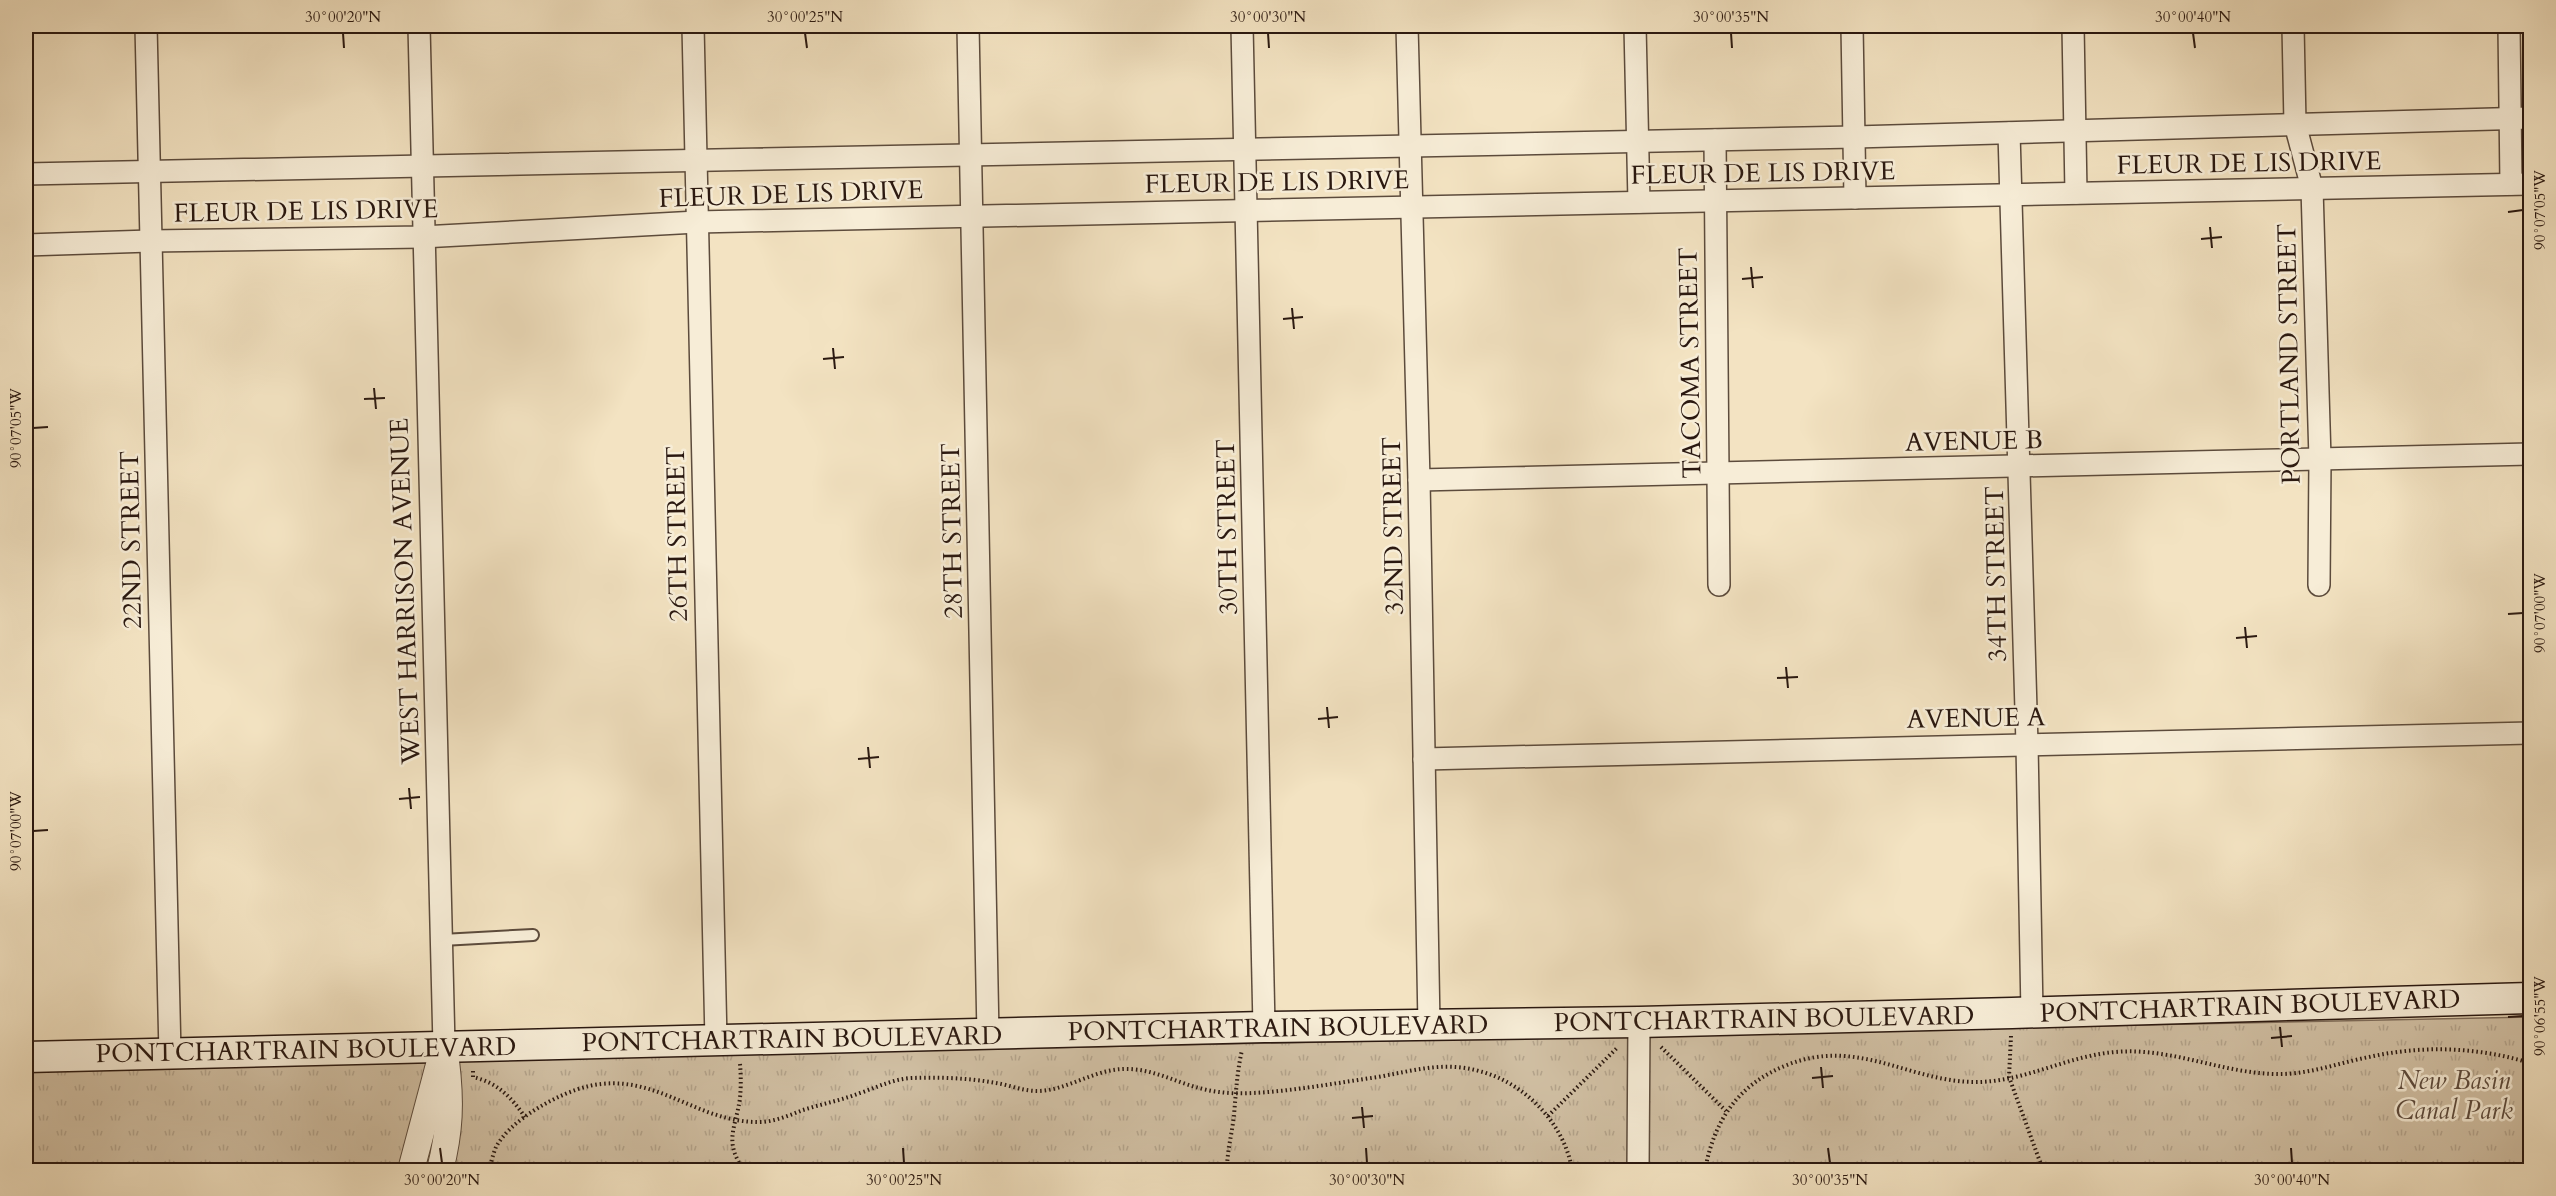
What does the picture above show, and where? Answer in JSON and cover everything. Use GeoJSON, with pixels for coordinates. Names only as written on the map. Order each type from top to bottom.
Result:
{"type":"FeatureCollection","features":[{"type":"Feature","properties":{"kind":"main road","name":"PONTCHARTRAIN BOULEVARD"},"geometry":{"type":"LineString","coordinates":[[26,1057],[1254,1027],[1639,1022],[2022,1013],[2530,998]]}},
{"type":"Feature","properties":{"kind":"street","name":"22ND STREET"},"geometry":{"type":"LineString","coordinates":[[146,26],[170,1054]]}},
{"type":"Feature","properties":{"kind":"street","name":"WEST HARRISON AVENUE"},"geometry":{"type":"LineString","coordinates":[[419,26],[422,237],[441,940],[458,1046]]}},
{"type":"Feature","properties":{"kind":"street","name":"26TH STREET"},"geometry":{"type":"LineString","coordinates":[[693,26],[697,222],[728,1041]]}},
{"type":"Feature","properties":{"kind":"street","name":"28TH STREET"},"geometry":{"type":"LineString","coordinates":[[968,26],[988,1035]]}},
{"type":"Feature","properties":{"kind":"street","name":"30TH STREET"},"geometry":{"type":"LineString","coordinates":[[1242,26],[1247,210],[1254,1027]]}},
{"type":"Feature","properties":{"kind":"street","name":"32ND STREET"},"geometry":{"type":"LineString","coordinates":[[1407,26],[1419,480],[1429,1025]]}},
{"type":"Feature","properties":{"kind":"street"},"geometry":{"type":"LineString","coordinates":[[1635,26],[1639,202]]}},
{"type":"Feature","properties":{"kind":"street"},"geometry":{"type":"LineString","coordinates":[[1852,26],[1855,198]]}},
{"type":"Feature","properties":{"kind":"street"},"geometry":{"type":"LineString","coordinates":[[2073,26],[2076,193]]}},
{"type":"Feature","properties":{"kind":"street","name":"PORTLAND STREET"},"geometry":{"type":"LineString","coordinates":[[2293,26],[2295,124],[2312,188],[2320,459],[2319,585]]}},
{"type":"Feature","properties":{"kind":"street"},"geometry":{"type":"LineString","coordinates":[[2509,26],[2521,118],[2521,184]]}},
{"type":"Feature","properties":{"kind":"street","name":"FLEUR DE LIS DRIVE"},"geometry":{"type":"LineString","coordinates":[[26,174],[1855,137],[2521,118]]}},
{"type":"Feature","properties":{"kind":"street","name":"34TH STREET"},"geometry":{"type":"LineString","coordinates":[[2009,133],[2027,744],[2022,1013]]}},
{"type":"Feature","properties":{"kind":"street","name":"TACOMA STREET"},"geometry":{"type":"LineString","coordinates":[[1715,140],[1719,585]]}},
{"type":"Feature","properties":{"kind":"street","name":"FLEUR DE LIS DRIVE"},"geometry":{"type":"LineString","coordinates":[[26,245],[422,237],[697,222],[2521,184]]}},
{"type":"Feature","properties":{"kind":"street","name":"AVENUE B"},"geometry":{"type":"LineString","coordinates":[[1419,480],[2530,454]]}},
{"type":"Feature","properties":{"kind":"street","name":"AVENUE A"},"geometry":{"type":"LineString","coordinates":[[1424,759],[2530,733]]}},
{"type":"Feature","properties":{"kind":"street"},"geometry":{"type":"LineString","coordinates":[[1638,1170],[1639,1022]]}},
{"type":"Feature","properties":{"kind":"street"},"geometry":{"type":"LineString","coordinates":[[411,1170],[458,1046]]}},
{"type":"Feature","properties":{"kind":"street"},"geometry":{"type":"LineString","coordinates":[[440,1170],[446,1150],[458,1046]]}},
{"type":"Feature","properties":{"kind":"lane"},"geometry":{"type":"LineString","coordinates":[[441,940],[533,935]]}},
{"type":"Feature","properties":{"kind":"path"},"geometry":{"type":"LineString","coordinates":[[2022,1013],[2010,1080],[2043,1170]]}},
{"type":"Feature","properties":{"kind":"path"},"geometry":{"type":"LineString","coordinates":[[1227,1170],[1234,1094],[1254,1027]]}},
{"type":"Feature","properties":{"kind":"path"},"geometry":{"type":"LineString","coordinates":[[728,1041],[741,1086],[732,1130],[733,1144],[736,1156],[744,1170]]}},
{"type":"Feature","properties":{"kind":"path"},"geometry":{"type":"LineString","coordinates":[[458,1046],[473,1077],[484,1079],[501,1089],[525,1117]]}},
{"type":"Feature","properties":{"kind":"path"},"geometry":{"type":"LineString","coordinates":[[1548,1116],[1618,1047]]}},
{"type":"Feature","properties":{"kind":"path"},"geometry":{"type":"LineString","coordinates":[[1659,1047],[1662,1047],[1726,1111]]}},
{"type":"Feature","properties":{"kind":"path"},"geometry":{"type":"LineString","coordinates":[[1705,1170],[1718,1124],[1726,1111],[1756,1082],[1787,1065],[1816,1058],[1845,1056],[1874,1059],[1943,1078],[1973,1082],[2010,1080],[2079,1059],[2113,1052],[2148,1050],[2182,1056],[2246,1073],[2278,1075],[2305,1072],[2369,1056],[2433,1049],[2456,1048],[2530,1063]]}},
{"type":"Feature","properties":{"kind":"path"},"geometry":{"type":"LineString","coordinates":[[489,1170],[496,1148],[505,1135],[525,1117],[554,1098],[603,1083],[636,1085],[654,1089],[712,1115],[735,1120],[767,1122],[860,1094],[892,1081],[912,1078],[981,1080],[1038,1091],[1095,1073],[1129,1069],[1145,1071],[1199,1088],[1234,1094],[1307,1087],[1447,1066],[1468,1068],[1494,1076],[1530,1099],[1548,1116],[1567,1151],[1572,1170]]}},
{"type":"Feature","properties":{"kind":"green space","name":"New Basin Canal Park"},"geometry":{"type":"Polygon","coordinates":[[[2530,1017],[2530,1170],[26,1170],[26,1069],[2530,1017]]]}}]}
